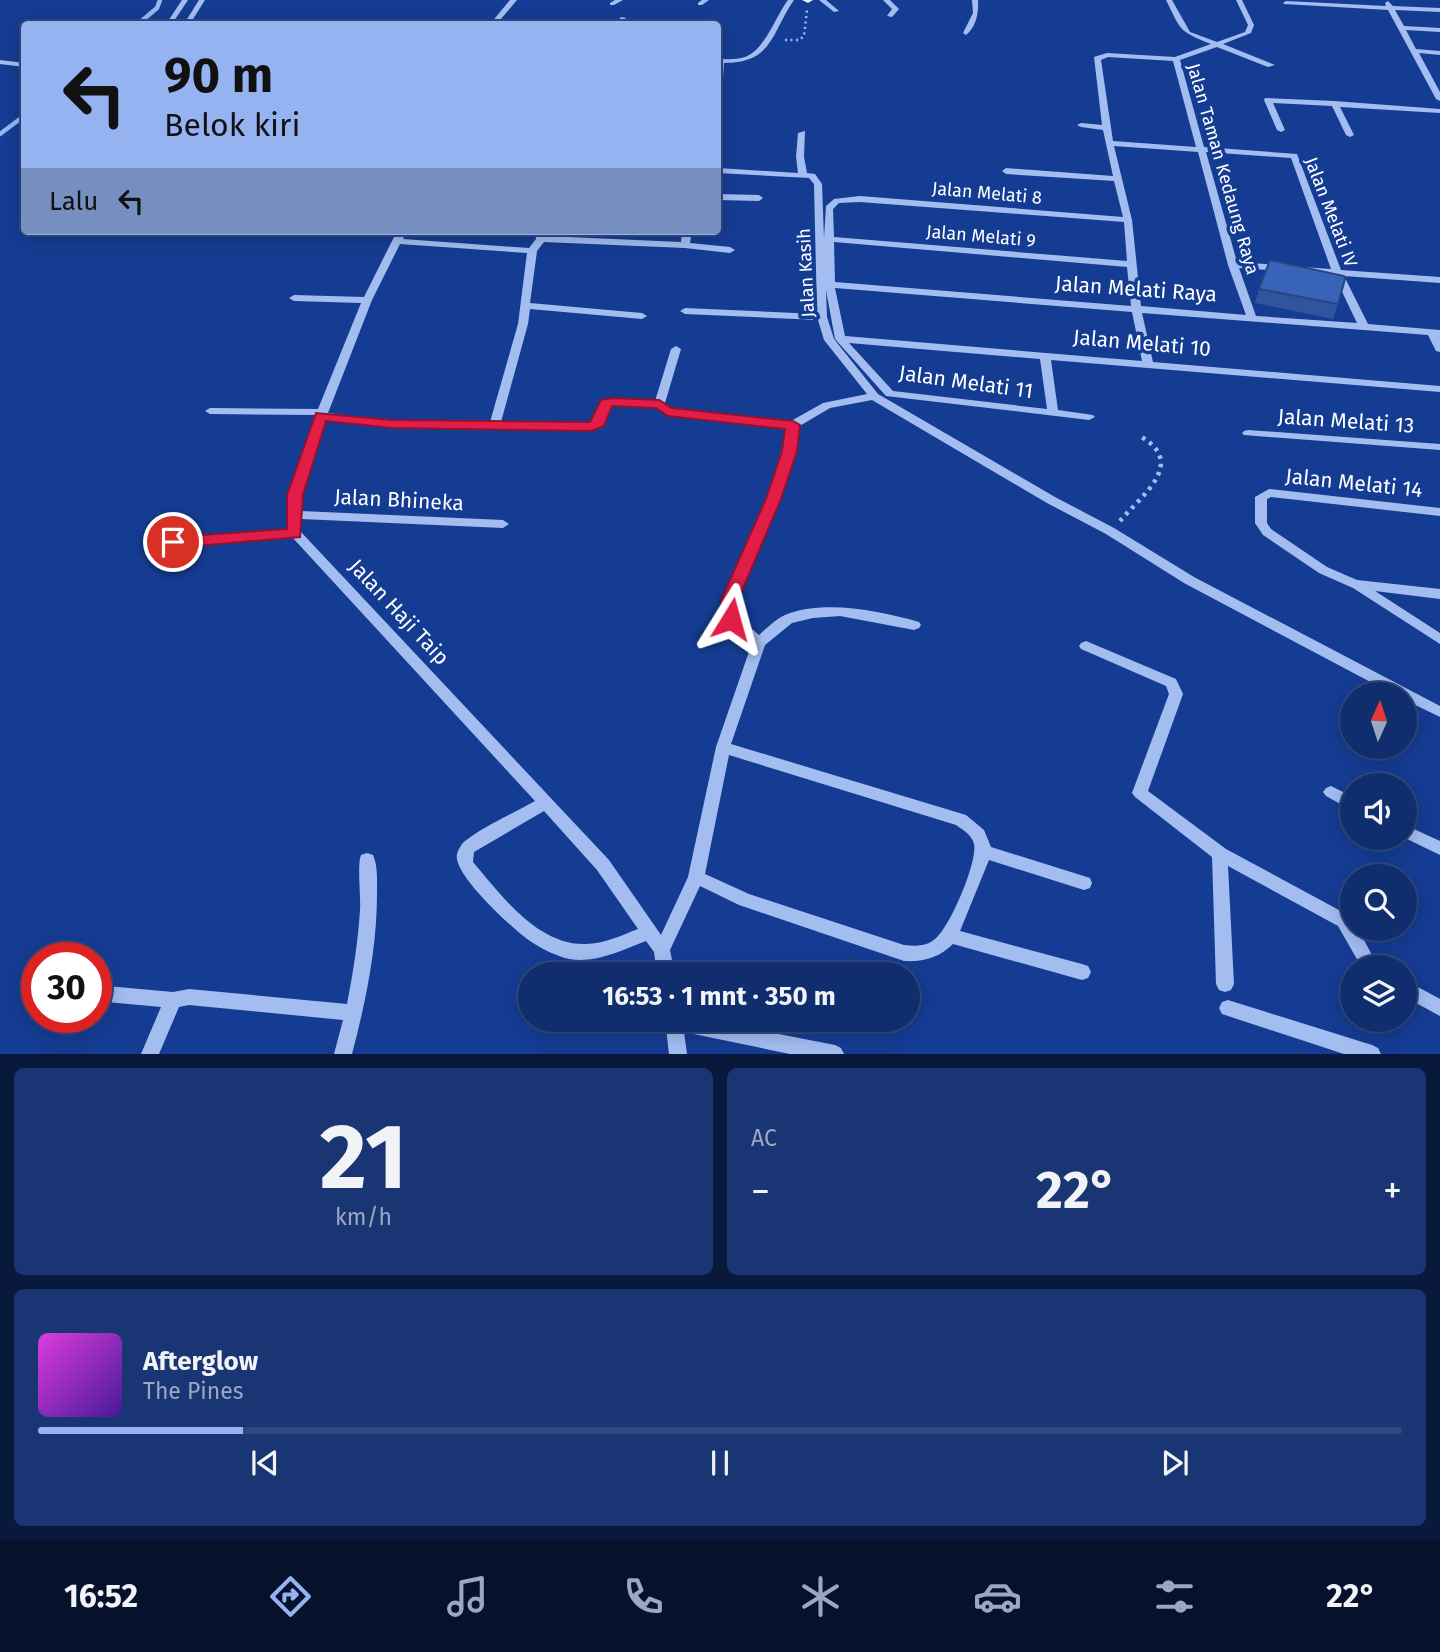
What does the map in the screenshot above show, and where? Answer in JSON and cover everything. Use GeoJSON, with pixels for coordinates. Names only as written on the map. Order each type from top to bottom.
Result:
{"type":"FeatureCollection","features":[{"type":"Feature","properties":{"kind":"street"},"geometry":{"type":"LineString","coordinates":[[171,21],[185,0]]}},
{"type":"Feature","properties":{"kind":"street"},"geometry":{"type":"LineString","coordinates":[[189,21],[202,0]]}},
{"type":"Feature","properties":{"kind":"street"},"geometry":{"type":"LineString","coordinates":[[496,21],[514,0]]}},
{"type":"Feature","properties":{"kind":"street"},"geometry":{"type":"LineString","coordinates":[[612,4],[620,0]]}},
{"type":"Feature","properties":{"kind":"street"},"geometry":{"type":"LineString","coordinates":[[721,61],[746,61],[770,39],[778,15],[791,0]]}},
{"type":"Feature","properties":{"kind":"street"},"geometry":{"type":"LineString","coordinates":[[822,0],[836,11]]}},
{"type":"Feature","properties":{"kind":"street"},"geometry":{"type":"LineString","coordinates":[[886,0],[897,9],[890,16]]}},
{"type":"Feature","properties":{"kind":"street"},"geometry":{"type":"LineString","coordinates":[[966,33],[976,13],[975,0]]}},
{"type":"Feature","properties":{"kind":"street"},"geometry":{"type":"LineString","coordinates":[[1169,0],[1184,29],[1217,45],[1271,65]]}},
{"type":"Feature","properties":{"kind":"street","name":"Jalan Taman Kedaung Raya"},"geometry":{"type":"LineString","coordinates":[[1239,0],[1251,29],[1217,45],[1176,59],[1233,265],[1251,316]]}},
{"type":"Feature","properties":{"kind":"street"},"geometry":{"type":"LineString","coordinates":[[1386,0],[1440,99]]}},
{"type":"Feature","properties":{"kind":"street"},"geometry":{"type":"LineString","coordinates":[[1286,3],[1440,10]]}},
{"type":"Feature","properties":{"kind":"street"},"geometry":{"type":"LineString","coordinates":[[1403,28],[1440,30]]}},
{"type":"Feature","properties":{"kind":"street"},"geometry":{"type":"LineString","coordinates":[[1415,51],[1440,53]]}},
{"type":"Feature","properties":{"kind":"street"},"geometry":{"type":"LineString","coordinates":[[1148,363],[1136,309],[1128,220],[1109,143],[1098,69],[1099,56],[1176,59]]}},
{"type":"Feature","properties":{"kind":"street"},"geometry":{"type":"LineString","coordinates":[[0,62],[21,65]]}},
{"type":"Feature","properties":{"kind":"street"},"geometry":{"type":"LineString","coordinates":[[1428,79],[1440,80]]}},
{"type":"Feature","properties":{"kind":"street"},"geometry":{"type":"LineString","coordinates":[[1281,130],[1268,100],[1440,111]]}},
{"type":"Feature","properties":{"kind":"street"},"geometry":{"type":"LineString","coordinates":[[1334,103],[1350,135]]}},
{"type":"Feature","properties":{"kind":"street"},"geometry":{"type":"LineString","coordinates":[[1081,125],[1107,128]]}},
{"type":"Feature","properties":{"kind":"street","name":"Jalan Kasih"},"geometry":{"type":"LineString","coordinates":[[802,133],[800,158],[808,176],[818,184],[822,317],[829,340],[874,396]]}},
{"type":"Feature","properties":{"kind":"street"},"geometry":{"type":"LineString","coordinates":[[1109,143],[1199,148]]}},
{"type":"Feature","properties":{"kind":"street","name":"Jalan Melati IV"},"geometry":{"type":"LineString","coordinates":[[1199,148],[1294,156],[1337,272],[1364,327]]}},
{"type":"Feature","properties":{"kind":"street"},"geometry":{"type":"LineString","coordinates":[[721,170],[808,176]]}},
{"type":"Feature","properties":{"kind":"street"},"geometry":{"type":"LineString","coordinates":[[1006,171],[1118,179]]}},
{"type":"Feature","properties":{"kind":"street"},"geometry":{"type":"LineString","coordinates":[[721,197],[759,198]]}},
{"type":"Feature","properties":{"kind":"street","name":"Jalan Melati 8"},"geometry":{"type":"LineString","coordinates":[[828,239],[829,208],[843,200],[1128,220]]}},
{"type":"Feature","properties":{"kind":"street"},"geometry":{"type":"LineString","coordinates":[[495,425],[526,306],[532,251],[541,235],[730,250]]}},
{"type":"Feature","properties":{"kind":"street"},"geometry":{"type":"LineString","coordinates":[[637,243],[639,235]]}},
{"type":"Feature","properties":{"kind":"street"},"geometry":{"type":"LineString","coordinates":[[685,245],[686,235]]}},
{"type":"Feature","properties":{"kind":"street"},"geometry":{"type":"LineString","coordinates":[[173,542],[295,533],[295,495],[322,414],[368,300],[399,236],[532,251]]}},
{"type":"Feature","properties":{"kind":"street"},"geometry":{"type":"LineString","coordinates":[[828,239],[830,285],[840,339]]}},
{"type":"Feature","properties":{"kind":"street","name":"Jalan Melati 9"},"geometry":{"type":"LineString","coordinates":[[828,239],[1131,264]]}},
{"type":"Feature","properties":{"kind":"street"},"geometry":{"type":"LineString","coordinates":[[1233,265],[1440,280]]}},
{"type":"Feature","properties":{"kind":"street","name":"Jalan Melati Raya"},"geometry":{"type":"LineString","coordinates":[[830,285],[1251,316],[1436,333]]}},
{"type":"Feature","properties":{"kind":"street"},"geometry":{"type":"LineString","coordinates":[[294,298],[368,300]]}},
{"type":"Feature","properties":{"kind":"street"},"geometry":{"type":"LineString","coordinates":[[526,306],[642,316]]}},
{"type":"Feature","properties":{"kind":"street"},"geometry":{"type":"LineString","coordinates":[[685,311],[822,317]]}},
{"type":"Feature","properties":{"kind":"street"},"geometry":{"type":"LineString","coordinates":[[1436,333],[1440,349]]}},
{"type":"Feature","properties":{"kind":"street","name":"Jalan Melati 10"},"geometry":{"type":"LineString","coordinates":[[840,339],[1440,389]]}},
{"type":"Feature","properties":{"kind":"street","name":"Jalan Melati 11"},"geometry":{"type":"LineString","coordinates":[[840,339],[890,394],[1089,417]]}},
{"type":"Feature","properties":{"kind":"street"},"geometry":{"type":"LineString","coordinates":[[659,404],[676,349]]}},
{"type":"Feature","properties":{"kind":"street"},"geometry":{"type":"LineString","coordinates":[[1045,355],[1053,414]]}},
{"type":"Feature","properties":{"kind":"street"},"geometry":{"type":"LineString","coordinates":[[210,411],[322,414],[392,424],[592,426],[599,423],[606,403],[659,404],[668,412],[793,425],[827,405],[874,396],[1051,500],[1110,531],[1189,580],[1440,712]]}},
{"type":"Feature","properties":{"kind":"street"},"geometry":{"type":"LineString","coordinates":[[759,642],[731,619],[729,600],[774,499],[789,451],[793,425]]}},
{"type":"Feature","properties":{"kind":"street","name":"Jalan Melati 13"},"geometry":{"type":"LineString","coordinates":[[1248,433],[1440,447]]}},
{"type":"Feature","properties":{"kind":"street","name":"Jalan Melati 14"},"geometry":{"type":"LineString","coordinates":[[1355,584],[1323,570],[1267,532],[1261,523],[1261,496],[1264,494],[1440,512]]}},
{"type":"Feature","properties":{"kind":"street","name":"Jalan Bhineka"},"geometry":{"type":"LineString","coordinates":[[293,515],[503,524]]}},
{"type":"Feature","properties":{"kind":"street","name":"Jalan Haji Taip"},"geometry":{"type":"LineString","coordinates":[[295,533],[603,865],[662,950],[664,962]]}},
{"type":"Feature","properties":{"kind":"street"},"geometry":{"type":"LineString","coordinates":[[1355,584],[1440,594]]}},
{"type":"Feature","properties":{"kind":"street"},"geometry":{"type":"LineString","coordinates":[[1355,584],[1440,639]]}},
{"type":"Feature","properties":{"kind":"street"},"geometry":{"type":"LineString","coordinates":[[662,950],[696,877],[723,747],[759,642],[788,619],[813,613],[840,611],[914,625]]}},
{"type":"Feature","properties":{"kind":"street"},"geometry":{"type":"LineString","coordinates":[[1086,646],[1171,683],[1176,688],[1140,793],[1220,855],[1344,921],[1364,955]]}},
{"type":"Feature","properties":{"kind":"street"},"geometry":{"type":"LineString","coordinates":[[696,877],[745,900],[904,953],[930,953],[941,947],[950,936],[984,852],[978,834],[961,820],[723,747]]}},
{"type":"Feature","properties":{"kind":"street"},"geometry":{"type":"LineString","coordinates":[[1331,792],[1340,797]]}},
{"type":"Feature","properties":{"kind":"street"},"geometry":{"type":"LineString","coordinates":[[545,803],[468,847],[464,855],[465,864],[504,911],[555,947],[570,952],[587,952],[650,932]]}},
{"type":"Feature","properties":{"kind":"street"},"geometry":{"type":"LineString","coordinates":[[1417,837],[1440,848]]}},
{"type":"Feature","properties":{"kind":"street"},"geometry":{"type":"LineString","coordinates":[[984,852],[1084,883]]}},
{"type":"Feature","properties":{"kind":"street"},"geometry":{"type":"LineString","coordinates":[[1220,855],[1225,984]]}},
{"type":"Feature","properties":{"kind":"street"},"geometry":{"type":"LineString","coordinates":[[344,1054],[355,1013],[371,890],[367,860]]}},
{"type":"Feature","properties":{"kind":"street"},"geometry":{"type":"LineString","coordinates":[[950,936],[1082,972]]}},
{"type":"Feature","properties":{"kind":"street"},"geometry":{"type":"LineString","coordinates":[[112,994],[173,1000],[189,997],[355,1013]]}},
{"type":"Feature","properties":{"kind":"street"},"geometry":{"type":"LineString","coordinates":[[1417,995],[1440,1008]]}},
{"type":"Feature","properties":{"kind":"street"},"geometry":{"type":"LineString","coordinates":[[150,1054],[173,1000]]}},
{"type":"Feature","properties":{"kind":"street"},"geometry":{"type":"LineString","coordinates":[[1228,1008],[1372,1054]]}},
{"type":"Feature","properties":{"kind":"street"},"geometry":{"type":"LineString","coordinates":[[675,1032],[678,1054]]}},
{"type":"Feature","properties":{"kind":"street"},"geometry":{"type":"LineString","coordinates":[[728,1032],[835,1054]]}},
{"type":"Feature","properties":{"kind":"path"},"geometry":{"type":"LineString","coordinates":[[770,39],[799,40],[804,36],[808,0]]}},
{"type":"Feature","properties":{"kind":"path"},"geometry":{"type":"LineString","coordinates":[[1110,531],[1161,472],[1164,461],[1161,452],[1153,443],[1140,436]]}},
{"type":"Feature","properties":{"kind":"building"},"geometry":{"type":"Polygon","coordinates":[[[1270,260],[1344,276],[1338,304],[1259,289],[1270,260]]]}},
{"type":"Feature","properties":{"kind":"waterway"},"geometry":{"type":"LineString","coordinates":[[142,21],[157,8],[160,0]]}},
{"type":"Feature","properties":{"kind":"waterway"},"geometry":{"type":"LineString","coordinates":[[0,134],[21,118]]}},
{"type":"Feature","properties":{"kind":"route"},"geometry":{"type":"LineString","coordinates":[[173,542],[295,533],[295,495],[321,416],[392,424],[597,426],[606,403],[613,402],[659,404],[668,412],[793,425],[789,451],[774,499],[729,600],[731,619]]}}]}
